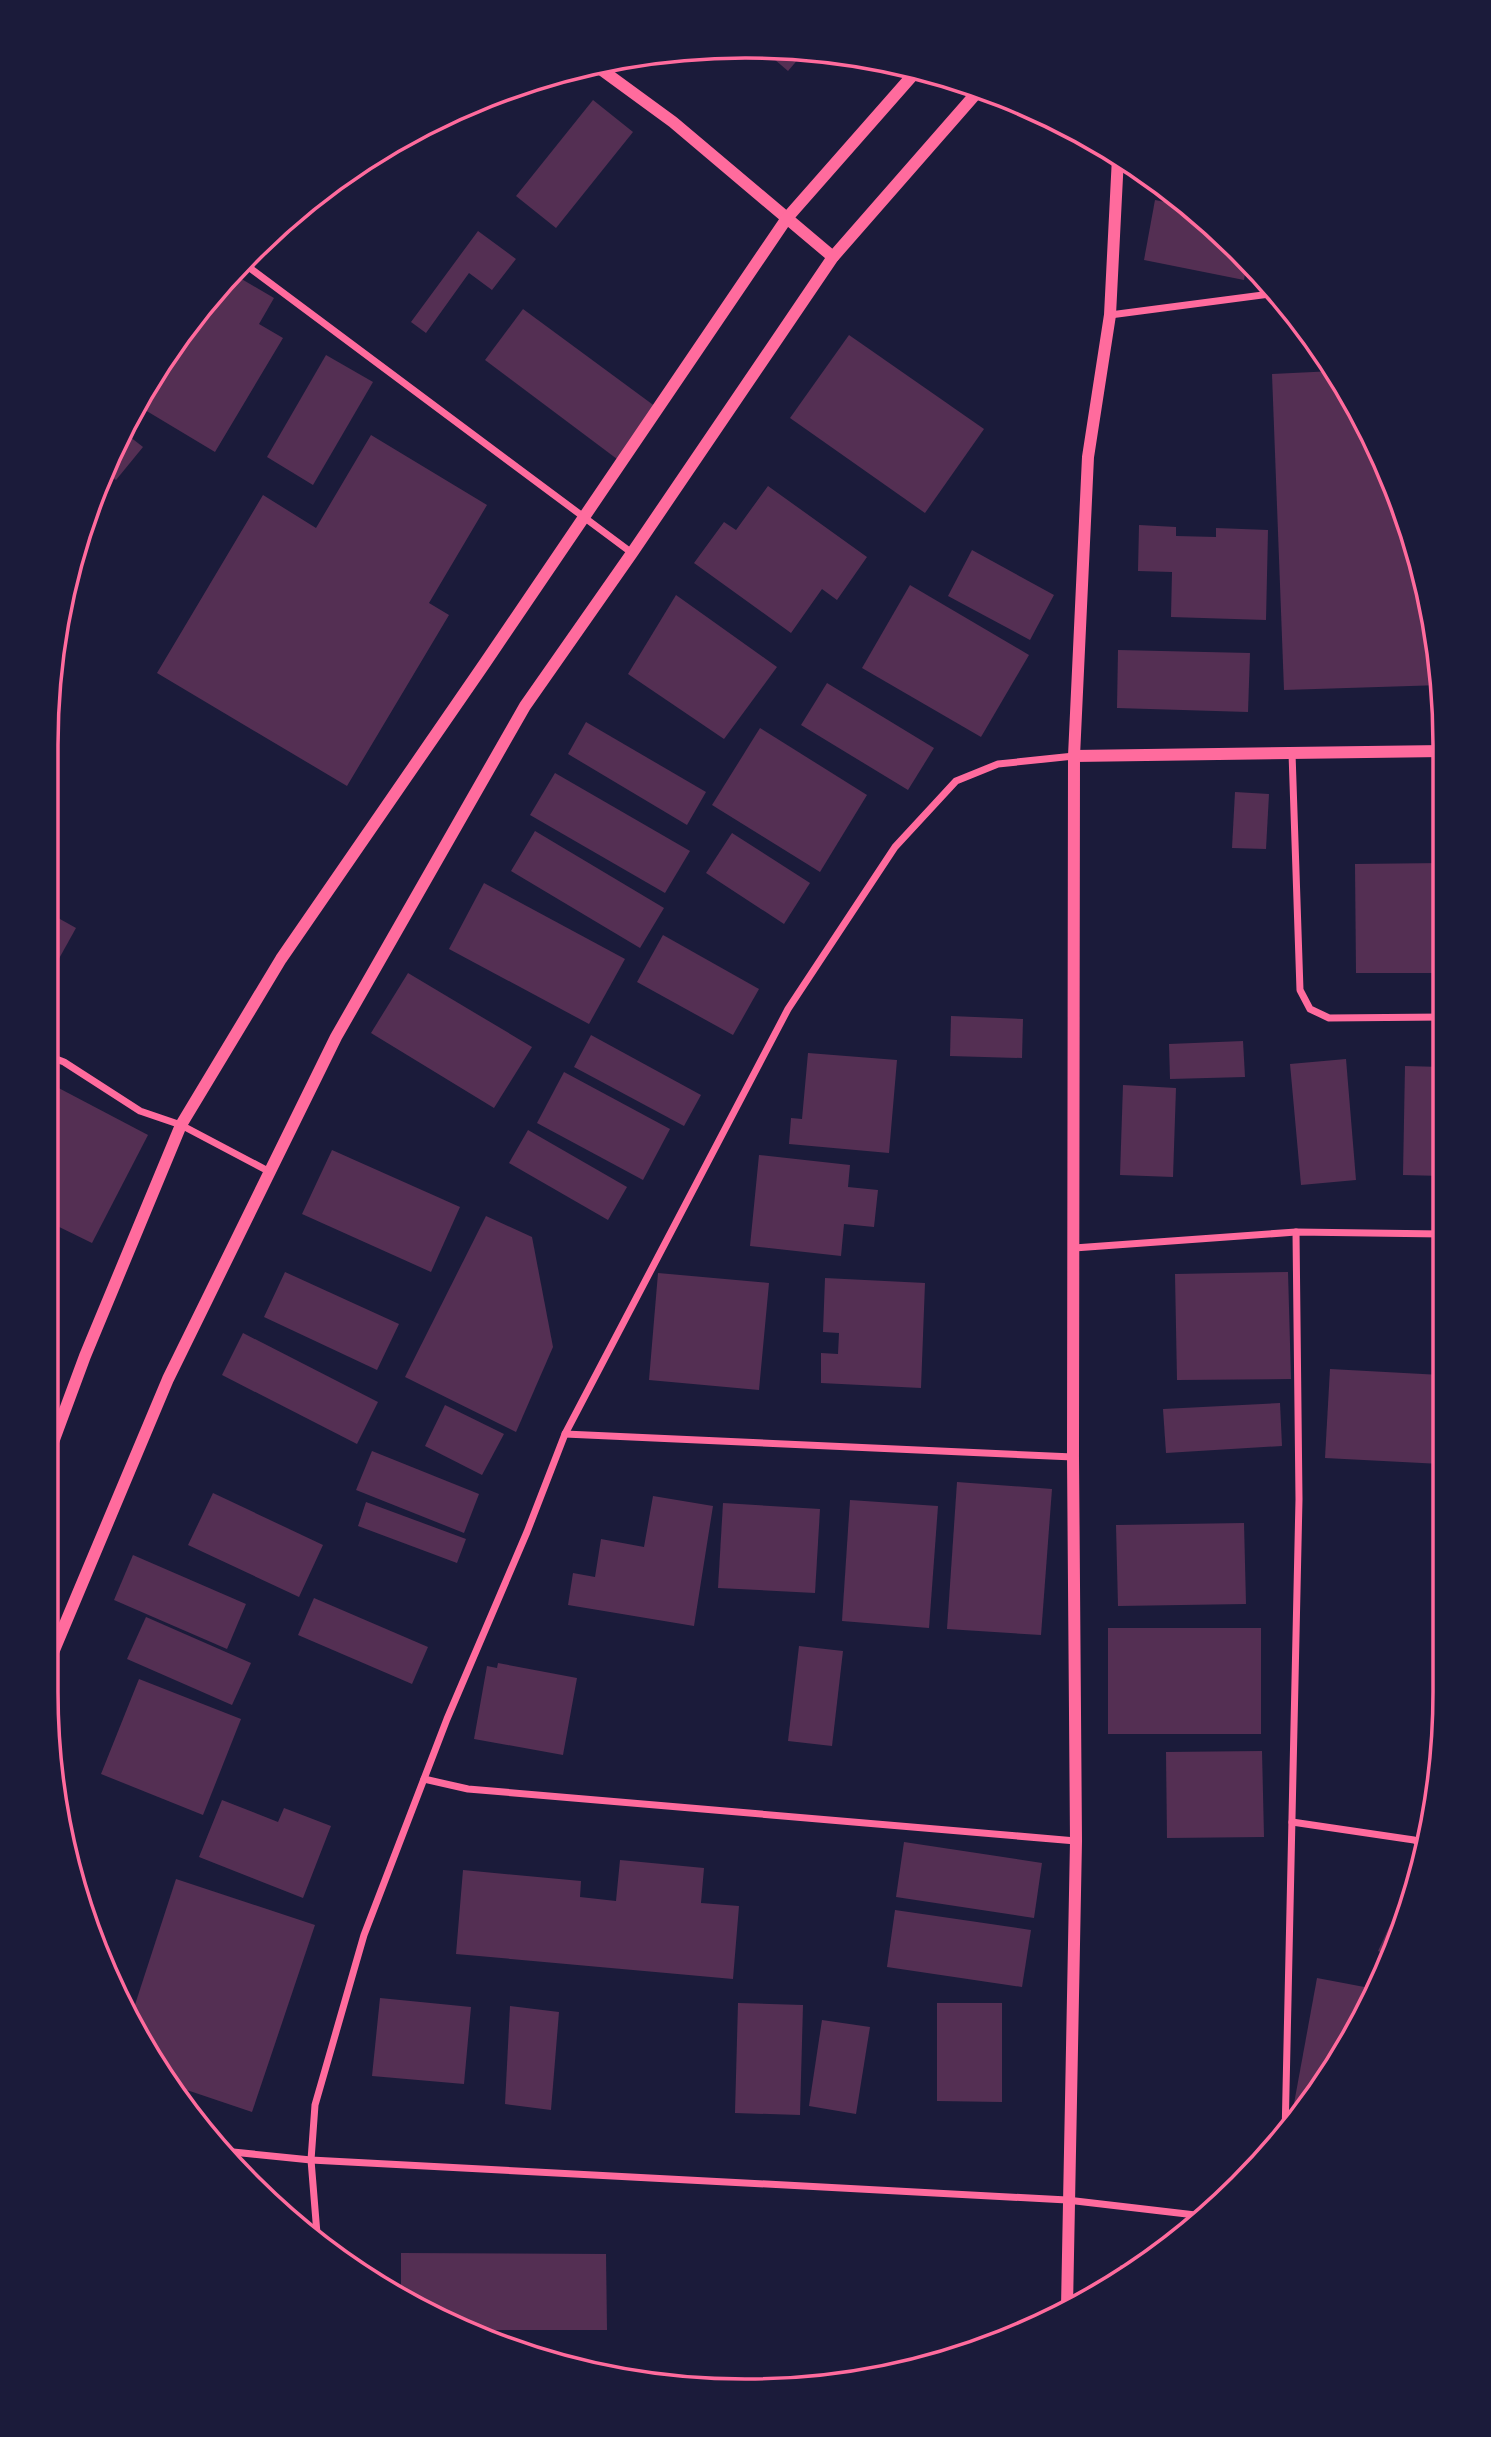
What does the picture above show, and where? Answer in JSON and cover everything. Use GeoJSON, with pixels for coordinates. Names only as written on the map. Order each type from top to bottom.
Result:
{"type":"FeatureCollection","features":[{"type":"Feature","properties":{"kind":"street"},"geometry":{"type":"LineString","coordinates":[[605,72],[673,122],[833,257]]}},
{"type":"Feature","properties":{"kind":"street"},"geometry":{"type":"LineString","coordinates":[[58,1427],[181,1125],[281,960],[787,218],[910,78]]}},
{"type":"Feature","properties":{"kind":"street"},"geometry":{"type":"LineString","coordinates":[[58,1638],[168,1379],[336,1037],[525,706],[833,257],[973,96]]}},
{"type":"Feature","properties":{"kind":"street"},"geometry":{"type":"LineString","coordinates":[[1067,2299],[1076,1841],[1073,1457],[1074,756],[1088,457],[1110,315],[1117,167]]}},
{"type":"Feature","properties":{"kind":"street"},"geometry":{"type":"LineString","coordinates":[[250,268],[632,553]]}},
{"type":"Feature","properties":{"kind":"street"},"geometry":{"type":"LineString","coordinates":[[1110,315],[1265,295]]}},
{"type":"Feature","properties":{"kind":"street"},"geometry":{"type":"LineString","coordinates":[[317,2229],[311,2160],[315,2105],[360,1948],[424,1779],[565,1434],[789,1009],[895,847],[956,781],[998,764],[1074,756],[1433,751]]}},
{"type":"Feature","properties":{"kind":"street"},"geometry":{"type":"LineString","coordinates":[[1292,753],[1300,990],[1310,1009],[1329,1018],[1433,1017]]}},
{"type":"Feature","properties":{"kind":"street"},"geometry":{"type":"LineString","coordinates":[[58,1059],[139,1111],[181,1125],[270,1172]]}},
{"type":"Feature","properties":{"kind":"street"},"geometry":{"type":"LineString","coordinates":[[1074,1248],[1296,1232],[1433,1234]]}},
{"type":"Feature","properties":{"kind":"street"},"geometry":{"type":"LineString","coordinates":[[1285,2117],[1299,1499],[1296,1232]]}},
{"type":"Feature","properties":{"kind":"street"},"geometry":{"type":"LineString","coordinates":[[565,1434],[1073,1457]]}},
{"type":"Feature","properties":{"kind":"street"},"geometry":{"type":"LineString","coordinates":[[424,1779],[468,1789],[1076,1841]]}},
{"type":"Feature","properties":{"kind":"street"},"geometry":{"type":"LineString","coordinates":[[1292,1822],[1417,1841]]}},
{"type":"Feature","properties":{"kind":"street"},"geometry":{"type":"LineString","coordinates":[[235,2152],[311,2160],[1067,2200],[1192,2215]]}},
{"type":"Feature","properties":{"kind":"building"},"geometry":{"type":"Polygon","coordinates":[[[773,59],[798,60],[788,71],[773,59]]]}},
{"type":"Feature","properties":{"kind":"building"},"geometry":{"type":"Polygon","coordinates":[[[593,100],[633,132],[556,228],[516,196],[593,100]]]}},
{"type":"Feature","properties":{"kind":"building"},"geometry":{"type":"Polygon","coordinates":[[[1155,200],[1167,202],[1199,228],[1245,273],[1244,280],[1144,260],[1155,200]]]}},
{"type":"Feature","properties":{"kind":"building"},"geometry":{"type":"Polygon","coordinates":[[[478,231],[516,259],[492,290],[469,273],[426,333],[411,322],[478,231]]]}},
{"type":"Feature","properties":{"kind":"building"},"geometry":{"type":"Polygon","coordinates":[[[241,278],[274,298],[259,324],[283,338],[215,452],[146,410],[174,363],[241,278]]]}},
{"type":"Feature","properties":{"kind":"building"},"geometry":{"type":"Polygon","coordinates":[[[523,309],[656,407],[617,459],[485,360],[523,309]]]}},
{"type":"Feature","properties":{"kind":"building"},"geometry":{"type":"Polygon","coordinates":[[[849,335],[984,429],[925,513],[790,418],[849,335]]]}},
{"type":"Feature","properties":{"kind":"building"},"geometry":{"type":"Polygon","coordinates":[[[326,355],[373,382],[313,485],[267,457],[326,355]]]}},
{"type":"Feature","properties":{"kind":"building"},"geometry":{"type":"Polygon","coordinates":[[[1322,372],[1362,441],[1397,524],[1410,567],[1420,611],[1430,685],[1284,690],[1272,374],[1322,372]]]}},
{"type":"Feature","properties":{"kind":"building"},"geometry":{"type":"Polygon","coordinates":[[[371,435],[487,505],[429,603],[449,615],[347,786],[157,673],[263,495],[316,528],[371,435]]]}},
{"type":"Feature","properties":{"kind":"building"},"geometry":{"type":"Polygon","coordinates":[[[131,438],[143,447],[116,480],[112,477],[131,438]]]}},
{"type":"Feature","properties":{"kind":"building"},"geometry":{"type":"Polygon","coordinates":[[[768,486],[867,557],[837,600],[822,589],[791,633],[694,563],[724,522],[736,530],[768,486]]]}},
{"type":"Feature","properties":{"kind":"building"},"geometry":{"type":"Polygon","coordinates":[[[1139,525],[1176,527],[1176,536],[1216,537],[1216,528],[1268,530],[1266,620],[1171,617],[1172,572],[1138,571],[1139,525]]]}},
{"type":"Feature","properties":{"kind":"building"},"geometry":{"type":"Polygon","coordinates":[[[972,550],[1054,595],[1030,640],[948,596],[972,550]]]}},
{"type":"Feature","properties":{"kind":"building"},"geometry":{"type":"Polygon","coordinates":[[[910,585],[1029,655],[981,737],[862,668],[910,585]]]}},
{"type":"Feature","properties":{"kind":"building"},"geometry":{"type":"Polygon","coordinates":[[[676,595],[777,667],[724,739],[628,674],[676,595]]]}},
{"type":"Feature","properties":{"kind":"building"},"geometry":{"type":"Polygon","coordinates":[[[1118,650],[1250,653],[1248,712],[1117,708],[1118,650]]]}},
{"type":"Feature","properties":{"kind":"building"},"geometry":{"type":"Polygon","coordinates":[[[827,683],[934,748],[908,790],[801,725],[827,683]]]}},
{"type":"Feature","properties":{"kind":"building"},"geometry":{"type":"Polygon","coordinates":[[[586,722],[706,792],[687,825],[568,754],[586,722]]]}},
{"type":"Feature","properties":{"kind":"building"},"geometry":{"type":"Polygon","coordinates":[[[760,728],[867,795],[820,872],[712,805],[760,728]]]}},
{"type":"Feature","properties":{"kind":"building"},"geometry":{"type":"Polygon","coordinates":[[[555,773],[690,851],[665,893],[530,815],[555,773]]]}},
{"type":"Feature","properties":{"kind":"building"},"geometry":{"type":"Polygon","coordinates":[[[1235,792],[1269,794],[1266,849],[1232,848],[1235,792]]]}},
{"type":"Feature","properties":{"kind":"building"},"geometry":{"type":"Polygon","coordinates":[[[535,831],[664,908],[640,948],[511,871],[535,831]]]}},
{"type":"Feature","properties":{"kind":"building"},"geometry":{"type":"Polygon","coordinates":[[[732,833],[810,883],[784,924],[706,873],[732,833]]]}},
{"type":"Feature","properties":{"kind":"building"},"geometry":{"type":"Polygon","coordinates":[[[1433,863],[1433,973],[1356,973],[1355,864],[1433,863]]]}},
{"type":"Feature","properties":{"kind":"building"},"geometry":{"type":"Polygon","coordinates":[[[484,883],[625,959],[589,1024],[449,949],[484,883]]]}},
{"type":"Feature","properties":{"kind":"building"},"geometry":{"type":"Polygon","coordinates":[[[58,918],[76,928],[58,960],[58,918]]]}},
{"type":"Feature","properties":{"kind":"building"},"geometry":{"type":"Polygon","coordinates":[[[663,935],[759,989],[733,1035],[637,982],[663,935]]]}},
{"type":"Feature","properties":{"kind":"building"},"geometry":{"type":"Polygon","coordinates":[[[408,973],[532,1047],[494,1108],[371,1033],[408,973]]]}},
{"type":"Feature","properties":{"kind":"building"},"geometry":{"type":"Polygon","coordinates":[[[951,1016],[1023,1019],[1022,1058],[950,1056],[951,1016]]]}},
{"type":"Feature","properties":{"kind":"building"},"geometry":{"type":"Polygon","coordinates":[[[591,1035],[701,1095],[684,1126],[574,1067],[591,1035]]]}},
{"type":"Feature","properties":{"kind":"building"},"geometry":{"type":"Polygon","coordinates":[[[1243,1041],[1245,1077],[1170,1079],[1169,1044],[1243,1041]]]}},
{"type":"Feature","properties":{"kind":"building"},"geometry":{"type":"Polygon","coordinates":[[[808,1053],[897,1060],[889,1153],[789,1144],[791,1118],[802,1119],[808,1053]]]}},
{"type":"Feature","properties":{"kind":"building"},"geometry":{"type":"Polygon","coordinates":[[[1346,1059],[1356,1180],[1301,1185],[1290,1064],[1346,1059]]]}},
{"type":"Feature","properties":{"kind":"building"},"geometry":{"type":"Polygon","coordinates":[[[1405,1066],[1433,1067],[1433,1176],[1403,1175],[1405,1066]]]}},
{"type":"Feature","properties":{"kind":"building"},"geometry":{"type":"Polygon","coordinates":[[[564,1072],[670,1129],[643,1180],[537,1123],[564,1072]]]}},
{"type":"Feature","properties":{"kind":"building"},"geometry":{"type":"Polygon","coordinates":[[[1123,1085],[1176,1088],[1173,1177],[1120,1175],[1123,1085]]]}},
{"type":"Feature","properties":{"kind":"building"},"geometry":{"type":"Polygon","coordinates":[[[58,1088],[148,1135],[92,1243],[58,1226],[58,1088]]]}},
{"type":"Feature","properties":{"kind":"building"},"geometry":{"type":"Polygon","coordinates":[[[528,1130],[627,1187],[608,1220],[509,1163],[528,1130]]]}},
{"type":"Feature","properties":{"kind":"building"},"geometry":{"type":"Polygon","coordinates":[[[332,1150],[460,1207],[431,1272],[302,1214],[332,1150]]]}},
{"type":"Feature","properties":{"kind":"building"},"geometry":{"type":"Polygon","coordinates":[[[759,1155],[850,1165],[848,1187],[878,1190],[874,1227],[844,1224],[841,1256],[750,1246],[759,1155]]]}},
{"type":"Feature","properties":{"kind":"building"},"geometry":{"type":"Polygon","coordinates":[[[486,1216],[532,1237],[553,1347],[516,1432],[405,1377],[486,1216]]]}},
{"type":"Feature","properties":{"kind":"building"},"geometry":{"type":"Polygon","coordinates":[[[285,1272],[399,1324],[377,1370],[264,1317],[285,1272]]]}},
{"type":"Feature","properties":{"kind":"building"},"geometry":{"type":"Polygon","coordinates":[[[1288,1272],[1291,1379],[1177,1380],[1175,1274],[1288,1272]]]}},
{"type":"Feature","properties":{"kind":"building"},"geometry":{"type":"Polygon","coordinates":[[[658,1273],[769,1283],[759,1390],[649,1380],[658,1273]]]}},
{"type":"Feature","properties":{"kind":"building"},"geometry":{"type":"Polygon","coordinates":[[[825,1278],[925,1283],[921,1388],[821,1383],[821,1353],[838,1354],[839,1333],[823,1332],[825,1278]]]}},
{"type":"Feature","properties":{"kind":"building"},"geometry":{"type":"Polygon","coordinates":[[[243,1333],[378,1402],[357,1444],[222,1375],[243,1333]]]}},
{"type":"Feature","properties":{"kind":"building"},"geometry":{"type":"Polygon","coordinates":[[[1330,1369],[1433,1375],[1433,1464],[1325,1458],[1330,1369]]]}},
{"type":"Feature","properties":{"kind":"building"},"geometry":{"type":"Polygon","coordinates":[[[1280,1403],[1282,1446],[1166,1453],[1163,1409],[1280,1403]]]}},
{"type":"Feature","properties":{"kind":"building"},"geometry":{"type":"Polygon","coordinates":[[[445,1405],[504,1434],[482,1475],[425,1446],[445,1405]]]}},
{"type":"Feature","properties":{"kind":"building"},"geometry":{"type":"Polygon","coordinates":[[[372,1451],[479,1494],[464,1533],[356,1490],[372,1451]]]}},
{"type":"Feature","properties":{"kind":"building"},"geometry":{"type":"Polygon","coordinates":[[[957,1482],[1052,1489],[1041,1635],[947,1629],[957,1482]]]}},
{"type":"Feature","properties":{"kind":"building"},"geometry":{"type":"Polygon","coordinates":[[[213,1493],[323,1545],[299,1597],[188,1545],[213,1493]]]}},
{"type":"Feature","properties":{"kind":"building"},"geometry":{"type":"Polygon","coordinates":[[[653,1496],[713,1506],[694,1626],[568,1605],[573,1573],[595,1577],[601,1539],[644,1547],[653,1496]]]}},
{"type":"Feature","properties":{"kind":"building"},"geometry":{"type":"Polygon","coordinates":[[[850,1500],[938,1506],[929,1628],[842,1621],[850,1500]]]}},
{"type":"Feature","properties":{"kind":"building"},"geometry":{"type":"Polygon","coordinates":[[[366,1502],[466,1539],[457,1563],[358,1526],[366,1502]]]}},
{"type":"Feature","properties":{"kind":"building"},"geometry":{"type":"Polygon","coordinates":[[[723,1503],[820,1509],[815,1593],[718,1588],[723,1503]]]}},
{"type":"Feature","properties":{"kind":"building"},"geometry":{"type":"Polygon","coordinates":[[[1244,1523],[1246,1604],[1118,1606],[1116,1525],[1244,1523]]]}},
{"type":"Feature","properties":{"kind":"building"},"geometry":{"type":"Polygon","coordinates":[[[133,1555],[246,1604],[227,1649],[114,1600],[133,1555]]]}},
{"type":"Feature","properties":{"kind":"building"},"geometry":{"type":"Polygon","coordinates":[[[314,1598],[428,1647],[412,1684],[298,1635],[314,1598]]]}},
{"type":"Feature","properties":{"kind":"building"},"geometry":{"type":"Polygon","coordinates":[[[146,1617],[251,1663],[232,1705],[127,1659],[146,1617]]]}},
{"type":"Feature","properties":{"kind":"building"},"geometry":{"type":"Polygon","coordinates":[[[1108,1628],[1261,1628],[1261,1734],[1108,1734],[1108,1628]]]}},
{"type":"Feature","properties":{"kind":"building"},"geometry":{"type":"Polygon","coordinates":[[[799,1646],[843,1651],[832,1746],[788,1741],[799,1646]]]}},
{"type":"Feature","properties":{"kind":"building"},"geometry":{"type":"Polygon","coordinates":[[[498,1663],[577,1678],[563,1755],[474,1739],[487,1666],[497,1668],[498,1663]]]}},
{"type":"Feature","properties":{"kind":"building"},"geometry":{"type":"Polygon","coordinates":[[[139,1679],[241,1719],[203,1815],[101,1774],[139,1679]]]}},
{"type":"Feature","properties":{"kind":"building"},"geometry":{"type":"Polygon","coordinates":[[[1262,1751],[1264,1837],[1167,1838],[1166,1752],[1262,1751]]]}},
{"type":"Feature","properties":{"kind":"building"},"geometry":{"type":"Polygon","coordinates":[[[222,1800],[278,1822],[284,1808],[331,1826],[303,1898],[199,1857],[222,1800]]]}},
{"type":"Feature","properties":{"kind":"building"},"geometry":{"type":"Polygon","coordinates":[[[904,1842],[1042,1863],[1034,1918],[896,1897],[904,1842]]]}},
{"type":"Feature","properties":{"kind":"building"},"geometry":{"type":"Polygon","coordinates":[[[620,1860],[704,1868],[701,1903],[739,1906],[733,1979],[456,1954],[463,1870],[581,1881],[580,1897],[616,1901],[620,1860]]]}},
{"type":"Feature","properties":{"kind":"building"},"geometry":{"type":"Polygon","coordinates":[[[176,1879],[315,1925],[252,2112],[185,2089],[134,2006],[176,1879]]]}},
{"type":"Feature","properties":{"kind":"building"},"geometry":{"type":"Polygon","coordinates":[[[1399,1905],[1382,1953],[1378,1951],[1399,1905]]]}},
{"type":"Feature","properties":{"kind":"building"},"geometry":{"type":"Polygon","coordinates":[[[895,1910],[1031,1930],[1022,1987],[887,1967],[895,1910]]]}},
{"type":"Feature","properties":{"kind":"building"},"geometry":{"type":"Polygon","coordinates":[[[1317,1978],[1366,1987],[1341,2035],[1293,2107],[1317,1978]]]}},
{"type":"Feature","properties":{"kind":"building"},"geometry":{"type":"Polygon","coordinates":[[[380,1998],[471,2007],[464,2084],[372,2076],[380,1998]]]}},
{"type":"Feature","properties":{"kind":"building"},"geometry":{"type":"Polygon","coordinates":[[[738,2003],[803,2005],[800,2115],[735,2113],[738,2003]]]}},
{"type":"Feature","properties":{"kind":"building"},"geometry":{"type":"Polygon","coordinates":[[[937,2003],[1002,2003],[1002,2102],[937,2101],[937,2003]]]}},
{"type":"Feature","properties":{"kind":"building"},"geometry":{"type":"Polygon","coordinates":[[[510,2006],[559,2012],[551,2110],[505,2104],[510,2006]]]}},
{"type":"Feature","properties":{"kind":"building"},"geometry":{"type":"Polygon","coordinates":[[[822,2020],[870,2027],[856,2114],[809,2106],[822,2020]]]}},
{"type":"Feature","properties":{"kind":"building"},"geometry":{"type":"Polygon","coordinates":[[[401,2253],[606,2254],[607,2330],[490,2330],[401,2286],[401,2253]]]}}]}
